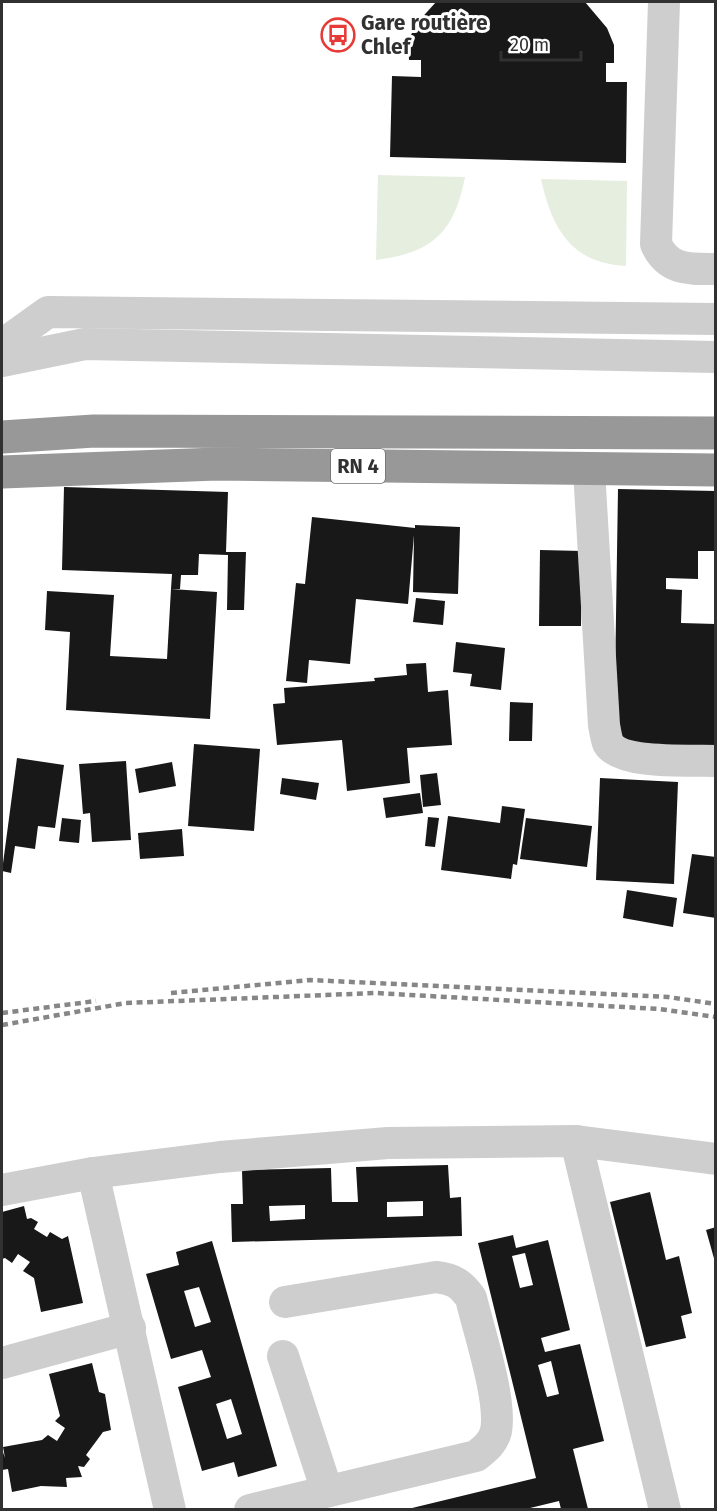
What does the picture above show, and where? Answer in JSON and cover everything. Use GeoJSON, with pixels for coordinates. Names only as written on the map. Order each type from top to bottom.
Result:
{"type":"FeatureCollection","features":[{"type":"Feature","properties":{"kind":"highway","name":"RN 4"},"geometry":{"type":"LineString","coordinates":[[2,437],[93,431],[716,433]]}},
{"type":"Feature","properties":{"kind":"highway","name":"RN 4"},"geometry":{"type":"LineString","coordinates":[[2,472],[217,464],[716,470]]}},
{"type":"Feature","properties":{"kind":"street"},"geometry":{"type":"LineString","coordinates":[[664,2],[656,244],[667,262],[676,267],[716,269]]}},
{"type":"Feature","properties":{"kind":"street"},"geometry":{"type":"LineString","coordinates":[[2,345],[48,312],[716,320]]}},
{"type":"Feature","properties":{"kind":"street"},"geometry":{"type":"LineString","coordinates":[[2,361],[85,344],[716,357]]}},
{"type":"Feature","properties":{"kind":"street"},"geometry":{"type":"LineString","coordinates":[[590,470],[604,725],[608,743],[618,752],[641,758],[716,761]]}},
{"type":"Feature","properties":{"kind":"street"},"geometry":{"type":"LineString","coordinates":[[2,1190],[93,1173],[220,1157],[388,1143],[576,1141],[716,1159]]}},
{"type":"Feature","properties":{"kind":"street"},"geometry":{"type":"LineString","coordinates":[[576,1141],[665,1509]]}},
{"type":"Feature","properties":{"kind":"street"},"geometry":{"type":"LineString","coordinates":[[93,1173],[170,1509]]}},
{"type":"Feature","properties":{"kind":"street"},"geometry":{"type":"LineString","coordinates":[[250,1509],[476,1456],[492,1440],[496,1430],[496,1404],[471,1298],[463,1286],[450,1279],[436,1277],[285,1302]]}},
{"type":"Feature","properties":{"kind":"street"},"geometry":{"type":"LineString","coordinates":[[2,1363],[130,1328]]}},
{"type":"Feature","properties":{"kind":"street"},"geometry":{"type":"LineString","coordinates":[[283,1356],[327,1491]]}},
{"type":"Feature","properties":{"kind":"shaded area"},"geometry":{"type":"Polygon","coordinates":[[[378,175],[465,177],[454,213],[447,226],[437,237],[412,252],[376,260],[378,175]]]}},
{"type":"Feature","properties":{"kind":"shaded area"},"geometry":{"type":"Polygon","coordinates":[[[541,179],[627,181],[626,266],[591,258],[567,240],[551,213],[541,179]]]}},
{"type":"Feature","properties":{"kind":"building"},"geometry":{"type":"Polygon","coordinates":[[[436,2],[585,2],[607,28],[614,45],[614,63],[606,63],[606,82],[627,82],[626,163],[390,157],[392,76],[421,77],[421,60],[409,60],[408,41],[417,23],[436,2]]]}},
{"type":"Feature","properties":{"kind":"building"},"geometry":{"type":"Polygon","coordinates":[[[64,487],[228,492],[226,552],[246,552],[244,610],[227,610],[228,555],[199,554],[198,575],[181,575],[180,589],[171,589],[172,574],[62,570],[64,487]]]}},
{"type":"Feature","properties":{"kind":"building"},"geometry":{"type":"Polygon","coordinates":[[[618,489],[716,491],[716,551],[698,551],[698,579],[666,578],[666,589],[682,590],[681,623],[716,624],[716,746],[614,744],[618,489]]]}},
{"type":"Feature","properties":{"kind":"building"},"geometry":{"type":"Polygon","coordinates":[[[312,517],[415,528],[415,525],[460,527],[458,594],[413,592],[414,535],[408,604],[356,599],[350,664],[309,660],[307,683],[286,681],[296,583],[305,584],[312,517]]]}},
{"type":"Feature","properties":{"kind":"building"},"geometry":{"type":"Polygon","coordinates":[[[540,550],[582,551],[581,626],[539,626],[540,550]]]}},
{"type":"Feature","properties":{"kind":"building"},"geometry":{"type":"Polygon","coordinates":[[[171,589],[217,592],[210,719],[66,710],[70,632],[45,630],[47,591],[114,595],[110,656],[167,659],[171,589]]]}},
{"type":"Feature","properties":{"kind":"building"},"geometry":{"type":"Polygon","coordinates":[[[416,598],[445,601],[443,625],[413,622],[416,598]]]}},
{"type":"Feature","properties":{"kind":"building"},"geometry":{"type":"Polygon","coordinates":[[[456,642],[505,648],[501,690],[470,686],[472,674],[453,672],[456,642]]]}},
{"type":"Feature","properties":{"kind":"building"},"geometry":{"type":"Polygon","coordinates":[[[426,663],[428,692],[448,690],[452,745],[407,748],[410,783],[347,791],[342,740],[277,745],[273,704],[285,703],[284,688],[375,681],[374,678],[407,675],[406,664],[426,663]]]}},
{"type":"Feature","properties":{"kind":"building"},"geometry":{"type":"Polygon","coordinates":[[[510,702],[533,703],[532,741],[509,741],[510,702]]]}},
{"type":"Feature","properties":{"kind":"building"},"geometry":{"type":"Polygon","coordinates":[[[194,744],[260,749],[254,831],[188,826],[194,744]]]}},
{"type":"Feature","properties":{"kind":"building"},"geometry":{"type":"Polygon","coordinates":[[[17,758],[64,765],[55,828],[38,826],[35,849],[15,846],[11,873],[2,871],[17,758]]]}},
{"type":"Feature","properties":{"kind":"building"},"geometry":{"type":"Polygon","coordinates":[[[126,761],[131,840],[92,842],[90,813],[83,814],[79,764],[126,761]]]}},
{"type":"Feature","properties":{"kind":"building"},"geometry":{"type":"Polygon","coordinates":[[[172,762],[176,786],[139,793],[135,769],[172,762]]]}},
{"type":"Feature","properties":{"kind":"building"},"geometry":{"type":"Polygon","coordinates":[[[437,773],[441,805],[423,807],[420,775],[437,773]]]}},
{"type":"Feature","properties":{"kind":"building"},"geometry":{"type":"Polygon","coordinates":[[[282,778],[319,783],[316,800],[280,794],[282,778]]]}},
{"type":"Feature","properties":{"kind":"building"},"geometry":{"type":"Polygon","coordinates":[[[600,778],[678,782],[674,884],[596,880],[600,778]]]}},
{"type":"Feature","properties":{"kind":"building"},"geometry":{"type":"Polygon","coordinates":[[[420,793],[423,813],[386,818],[383,798],[420,793]]]}},
{"type":"Feature","properties":{"kind":"building"},"geometry":{"type":"Polygon","coordinates":[[[502,806],[525,809],[517,865],[513,864],[511,879],[441,870],[448,816],[500,823],[502,806]]]}},
{"type":"Feature","properties":{"kind":"building"},"geometry":{"type":"Polygon","coordinates":[[[428,817],[439,818],[435,847],[425,846],[428,817]]]}},
{"type":"Feature","properties":{"kind":"building"},"geometry":{"type":"Polygon","coordinates":[[[62,818],[81,820],[79,843],[59,841],[62,818]]]}},
{"type":"Feature","properties":{"kind":"building"},"geometry":{"type":"Polygon","coordinates":[[[526,818],[592,826],[587,867],[520,859],[526,818]]]}},
{"type":"Feature","properties":{"kind":"building"},"geometry":{"type":"Polygon","coordinates":[[[182,829],[184,856],[140,859],[138,833],[182,829]]]}},
{"type":"Feature","properties":{"kind":"building"},"geometry":{"type":"Polygon","coordinates":[[[692,854],[716,857],[716,918],[683,913],[692,854]]]}},
{"type":"Feature","properties":{"kind":"building"},"geometry":{"type":"Polygon","coordinates":[[[627,890],[677,898],[673,927],[623,918],[627,890]]]}},
{"type":"Feature","properties":{"kind":"building"},"geometry":{"type":"Polygon","coordinates":[[[448,1165],[450,1198],[461,1197],[462,1236],[232,1242],[231,1204],[243,1204],[242,1170],[331,1168],[332,1202],[358,1202],[356,1167],[448,1165]],[[423,1201],[387,1202],[387,1217],[423,1216],[423,1201]],[[305,1205],[269,1206],[270,1221],[305,1219],[305,1205]]]}},
{"type":"Feature","properties":{"kind":"building"},"geometry":{"type":"Polygon","coordinates":[[[650,1192],[666,1260],[679,1256],[692,1313],[681,1316],[686,1338],[646,1347],[610,1202],[650,1192]]]}},
{"type":"Feature","properties":{"kind":"building"},"geometry":{"type":"Polygon","coordinates":[[[24,1206],[27,1219],[31,1218],[38,1222],[34,1229],[47,1237],[50,1232],[62,1239],[68,1236],[83,1303],[41,1312],[34,1278],[23,1271],[30,1262],[18,1254],[12,1263],[5,1258],[2,1259],[2,1212],[24,1206]]]}},
{"type":"Feature","properties":{"kind":"building"},"geometry":{"type":"Polygon","coordinates":[[[716,1227],[716,1261],[715,1262],[706,1230],[716,1227]]]}},
{"type":"Feature","properties":{"kind":"building"},"geometry":{"type":"Polygon","coordinates":[[[513,1235],[516,1248],[548,1240],[570,1330],[541,1338],[545,1352],[580,1344],[604,1441],[573,1449],[588,1509],[561,1509],[559,1501],[526,1509],[408,1509],[536,1478],[478,1243],[513,1235]],[[525,1253],[512,1256],[520,1288],[533,1285],[525,1253]],[[551,1361],[538,1365],[547,1397],[559,1394],[551,1361]]]}},
{"type":"Feature","properties":{"kind":"building"},"geometry":{"type":"Polygon","coordinates":[[[212,1241],[277,1466],[238,1477],[234,1462],[202,1471],[178,1387],[211,1377],[202,1350],[171,1359],[146,1274],[179,1265],[176,1252],[212,1241]],[[199,1287],[184,1291],[195,1327],[211,1322],[199,1287]],[[231,1399],[216,1404],[227,1439],[242,1434],[231,1399]]]}},
{"type":"Feature","properties":{"kind":"building"},"geometry":{"type":"Polygon","coordinates":[[[92,1363],[99,1392],[105,1394],[111,1430],[103,1432],[86,1455],[90,1459],[84,1467],[78,1466],[82,1477],[66,1478],[67,1487],[41,1486],[12,1492],[8,1469],[2,1470],[2,1449],[5,1458],[3,1447],[42,1440],[48,1435],[57,1441],[65,1428],[55,1421],[60,1416],[49,1374],[92,1363]]]}},
{"type":"Feature","properties":{"kind":"railway"},"geometry":{"type":"LineString","coordinates":[[171,993],[310,980],[668,997],[716,1004]]}},
{"type":"Feature","properties":{"kind":"railway"},"geometry":{"type":"LineString","coordinates":[[2,1025],[126,1003],[376,993],[659,1009],[716,1017]]}},
{"type":"Feature","properties":{"kind":"railway"},"geometry":{"type":"LineString","coordinates":[[2,1013],[96,1001]]}},
{"type":"Feature","properties":{"kind":"place","name":"Gare routière Chlef"},"geometry":{"type":"Point","coordinates":[338,35]}}]}
